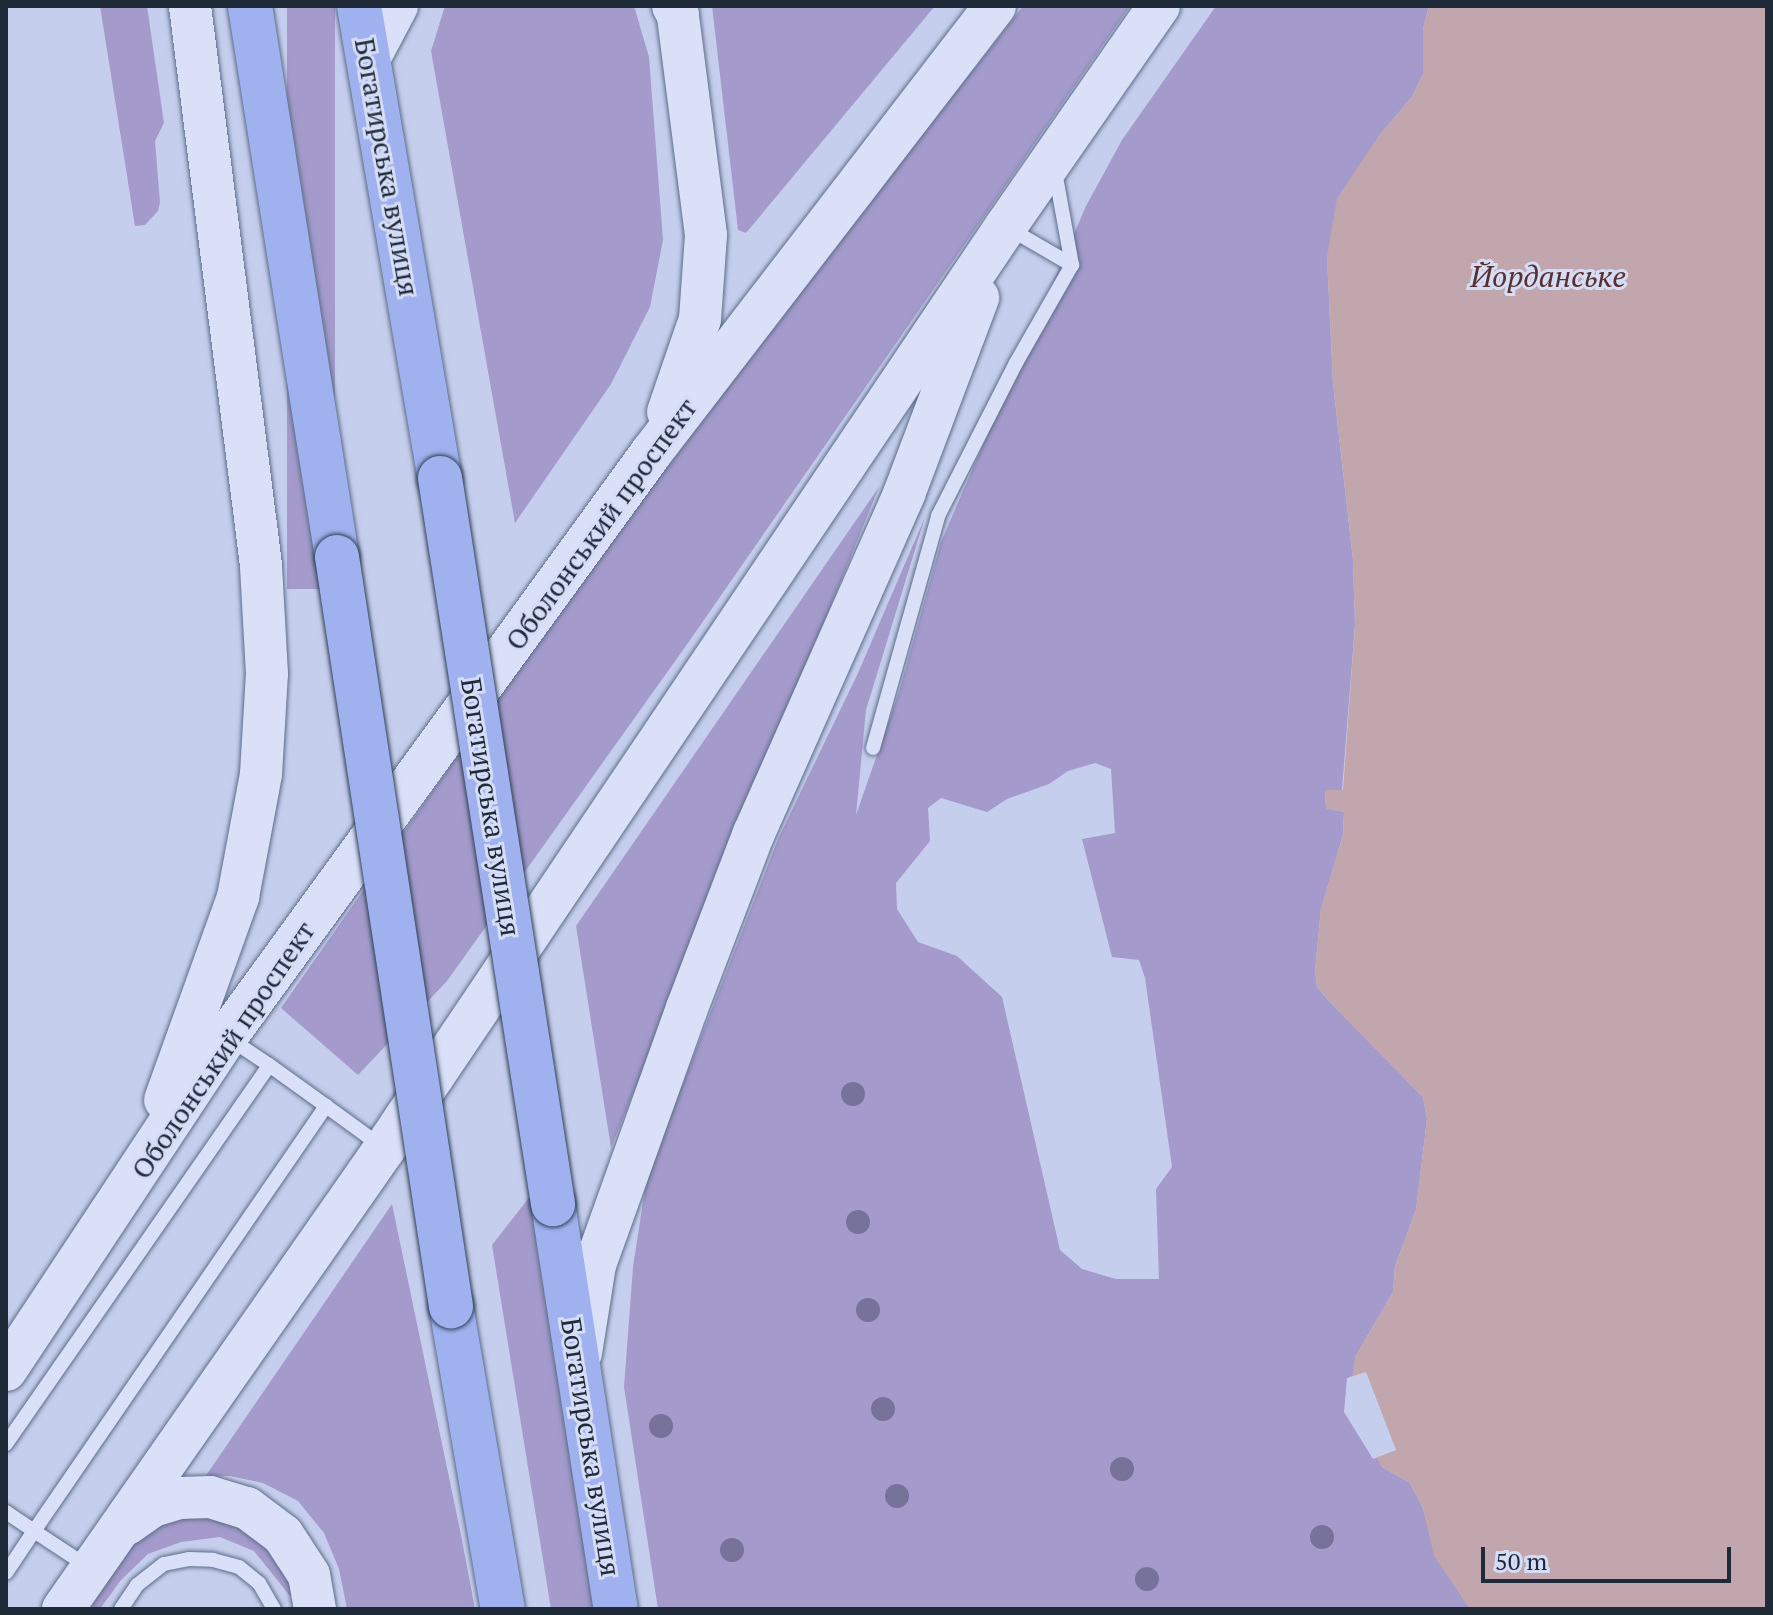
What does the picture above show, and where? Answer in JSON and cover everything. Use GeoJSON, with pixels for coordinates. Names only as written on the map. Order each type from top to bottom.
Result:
{"type":"FeatureCollection","features":[{"type":"Feature","properties":{"kind":"main road"},"geometry":{"type":"LineString","coordinates":[[136,1176],[238,897],[261,774],[267,674],[261,565],[190,6]]}},
{"type":"Feature","properties":{"kind":"main road"},"geometry":{"type":"LineString","coordinates":[[250,6],[451,1306],[503,1609]]}},
{"type":"Feature","properties":{"kind":"main road","name":"Богатирська вулиця"},"geometry":{"type":"LineString","coordinates":[[359,6],[440,478],[616,1609]]}},
{"type":"Feature","properties":{"kind":"main road"},"geometry":{"type":"LineString","coordinates":[[369,59],[397,6]]}},
{"type":"Feature","properties":{"kind":"main road"},"geometry":{"type":"LineString","coordinates":[[651,453],[700,319],[706,235],[678,15],[673,6]]}},
{"type":"Feature","properties":{"kind":"main road","name":"Оболонський проспект"},"geometry":{"type":"LineString","coordinates":[[6,1370],[227,1036],[651,453],[995,6]]}},
{"type":"Feature","properties":{"kind":"main road"},"geometry":{"type":"LineString","coordinates":[[63,1609],[385,1148],[1006,226],[1159,6]]}},
{"type":"Feature","properties":{"kind":"main road"},"geometry":{"type":"LineString","coordinates":[[579,1366],[595,1265],[687,1008],[754,833],[904,494],[1006,226]]}},
{"type":"Feature","properties":{"kind":"main road"},"geometry":{"type":"LineString","coordinates":[[119,1529],[153,1506],[179,1498],[210,1497],[247,1508],[283,1535],[309,1575],[315,1609]]}},
{"type":"Feature","properties":{"kind":"lane"},"geometry":{"type":"LineString","coordinates":[[873,748],[938,516],[1016,363],[1072,265],[1053,158]]}},
{"type":"Feature","properties":{"kind":"lane"},"geometry":{"type":"LineString","coordinates":[[1006,226],[1072,265]]}},
{"type":"Feature","properties":{"kind":"lane"},"geometry":{"type":"LineString","coordinates":[[227,1036],[385,1148]]}},
{"type":"Feature","properties":{"kind":"lane"},"geometry":{"type":"LineString","coordinates":[[6,1444],[269,1065]]}},
{"type":"Feature","properties":{"kind":"lane"},"geometry":{"type":"LineString","coordinates":[[6,1573],[326,1106]]}},
{"type":"Feature","properties":{"kind":"lane"},"geometry":{"type":"LineString","coordinates":[[6,1512],[91,1569]]}},
{"type":"Feature","properties":{"kind":"lane"},"geometry":{"type":"LineString","coordinates":[[121,1609],[137,1585],[164,1564],[189,1559],[213,1560],[239,1567],[259,1583],[274,1609]]}},
{"type":"Feature","properties":{"kind":"shaded area"},"geometry":{"type":"Polygon","coordinates":[[[100,6],[147,6],[164,123],[155,141],[160,202],[158,211],[145,225],[135,226],[100,6]]]}},
{"type":"Feature","properties":{"kind":"shaded area"},"geometry":{"type":"Polygon","coordinates":[[[287,6],[335,6],[335,589],[287,589],[287,6]]]}},
{"type":"Feature","properties":{"kind":"shaded area"},"geometry":{"type":"Polygon","coordinates":[[[445,6],[634,6],[649,57],[663,240],[650,307],[611,384],[515,523],[431,51],[445,6]]]}},
{"type":"Feature","properties":{"kind":"shaded area"},"geometry":{"type":"Polygon","coordinates":[[[712,6],[935,6],[746,233],[738,230],[712,6]]]}},
{"type":"Feature","properties":{"kind":"shaded area"},"geometry":{"type":"Polygon","coordinates":[[[1023,6],[1130,6],[688,643],[447,981],[358,1075],[281,1008],[591,565],[730,381],[1023,6]]]}},
{"type":"Feature","properties":{"kind":"shaded area"},"geometry":{"type":"Polygon","coordinates":[[[1216,6],[1429,6],[1423,29],[1423,74],[1412,97],[1378,137],[1327,257],[1333,383],[1353,560],[1355,625],[1342,790],[1325,791],[1326,808],[1344,812],[1343,835],[1321,909],[1315,971],[1317,987],[1329,1001],[1423,1097],[1427,1119],[1416,1210],[1395,1266],[1393,1292],[1355,1357],[1382,1467],[1410,1483],[1423,1508],[1435,1556],[1470,1609],[658,1609],[624,1387],[633,1267],[647,1176],[778,839],[858,673],[925,517],[866,710],[856,815],[899,692],[941,542],[1086,206],[1122,140],[1216,6]],[[1095,763],[1068,771],[1049,784],[1007,799],[987,812],[941,798],[928,808],[930,841],[896,883],[897,909],[918,942],[957,956],[1002,997],[1060,1250],[1082,1269],[1116,1279],[1159,1279],[1156,1189],[1172,1167],[1145,978],[1139,960],[1112,957],[1082,839],[1115,833],[1111,769],[1095,763]]]}},
{"type":"Feature","properties":{"kind":"shaded area"},"geometry":{"type":"Polygon","coordinates":[[[879,487],[611,1148],[576,926],[879,487]]]}},
{"type":"Feature","properties":{"kind":"shaded area"},"geometry":{"type":"Polygon","coordinates":[[[535,1190],[600,1609],[551,1609],[492,1245],[535,1190]]]}},
{"type":"Feature","properties":{"kind":"shaded area"},"geometry":{"type":"Polygon","coordinates":[[[392,1204],[475,1609],[347,1609],[339,1569],[324,1533],[298,1501],[263,1483],[230,1476],[205,1477],[392,1204]]]}},
{"type":"Feature","properties":{"kind":"shaded area"},"geometry":{"type":"Polygon","coordinates":[[[211,1514],[272,1542],[296,1595],[290,1596],[254,1551],[220,1537],[181,1542],[148,1554],[121,1580],[100,1609],[90,1609],[135,1536],[170,1519],[211,1514]]]}},
{"type":"Feature","properties":{"kind":"water","name":"Йорданське"},"geometry":{"type":"Polygon","coordinates":[[[1429,6],[1767,6],[1767,1609],[1470,1609],[1434,1556],[1423,1508],[1410,1483],[1382,1467],[1348,1412],[1355,1357],[1393,1292],[1395,1266],[1416,1210],[1427,1119],[1423,1097],[1317,987],[1315,971],[1321,908],[1343,835],[1344,812],[1326,808],[1325,790],[1343,790],[1355,625],[1353,560],[1333,383],[1327,257],[1337,198],[1378,137],[1412,97],[1423,74],[1423,29],[1429,6]]]}},
{"type":"Feature","properties":{"kind":"pier"},"geometry":{"type":"Polygon","coordinates":[[[1366,1372],[1396,1450],[1373,1459],[1344,1412],[1347,1378],[1366,1372]]]}}]}
